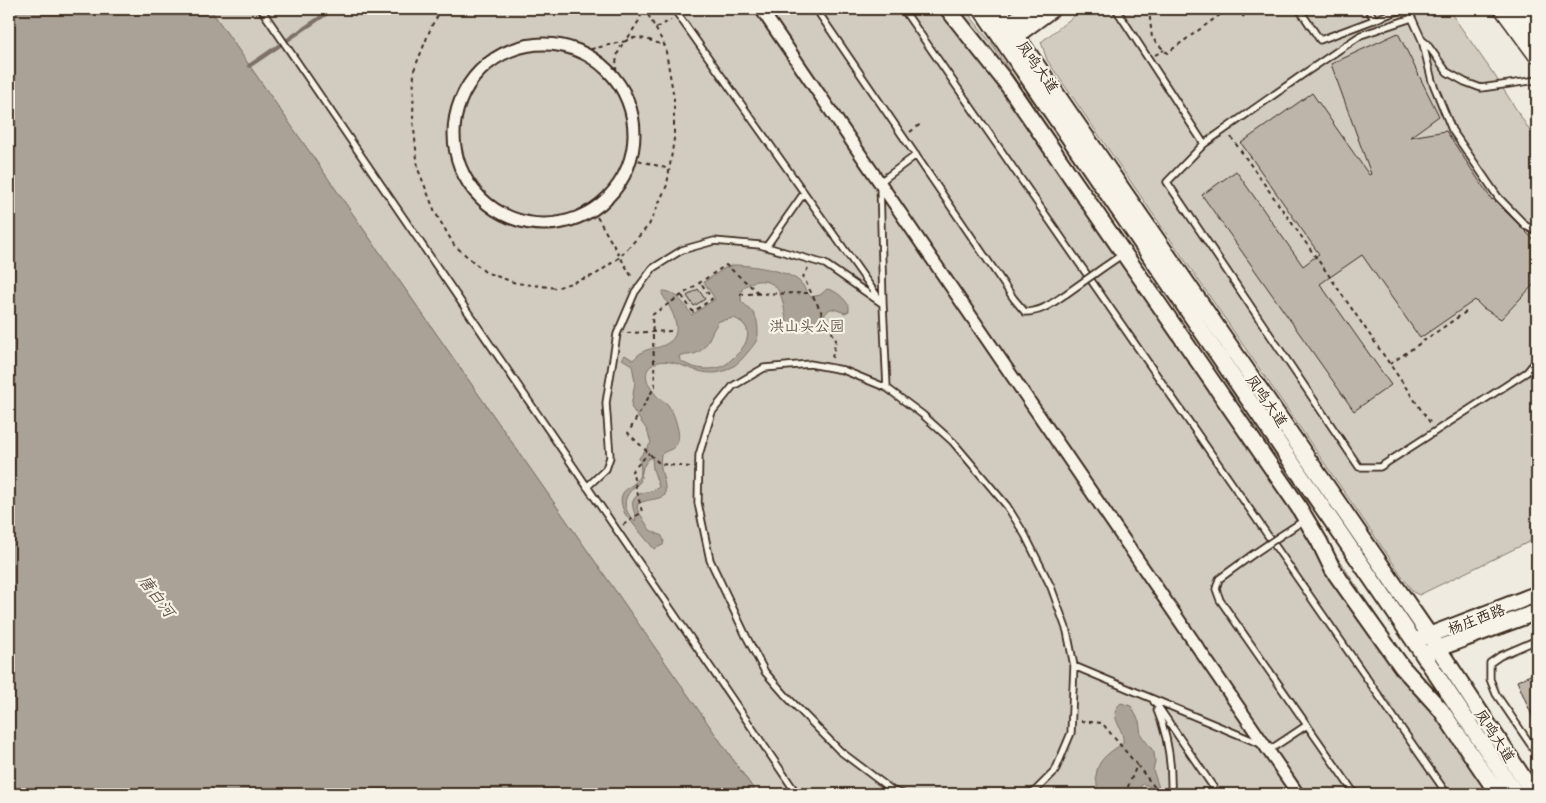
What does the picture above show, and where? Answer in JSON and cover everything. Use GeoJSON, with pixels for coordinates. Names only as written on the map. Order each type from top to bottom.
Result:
{"type":"FeatureCollection","features":[{"type":"Feature","properties":{"kind":"main road"},"geometry":{"type":"LineString","coordinates":[[948,9],[1005,81],[1306,519],[1333,570],[1402,667],[1441,710],[1498,794]]}},
{"type":"Feature","properties":{"kind":"main road","name":"凤鸣大道"},"geometry":{"type":"LineString","coordinates":[[981,9],[1008,34],[1439,649],[1534,794]]}},
{"type":"Feature","properties":{"kind":"main road","name":"凤鸣大道"},"geometry":{"type":"LineString","coordinates":[[998,9],[1008,34],[1516,794]]}},
{"type":"Feature","properties":{"kind":"main road"},"geometry":{"type":"LineString","coordinates":[[1008,34],[1030,9]]}},
{"type":"Feature","properties":{"kind":"main road"},"geometry":{"type":"LineString","coordinates":[[1008,34],[1052,9]]}},
{"type":"Feature","properties":{"kind":"main road"},"geometry":{"type":"LineString","coordinates":[[1504,9],[1537,54]]}},
{"type":"Feature","properties":{"kind":"main road"},"geometry":{"type":"LineString","coordinates":[[1523,9],[1537,28]]}},
{"type":"Feature","properties":{"kind":"main road","name":"杨庄西路"},"geometry":{"type":"LineString","coordinates":[[1414,640],[1430,636],[1537,594]]}},
{"type":"Feature","properties":{"kind":"main road","name":"杨庄西路"},"geometry":{"type":"LineString","coordinates":[[1423,654],[1537,612]]}},
{"type":"Feature","properties":{"kind":"street"},"geometry":{"type":"LineString","coordinates":[[761,9],[1298,794]]}},
{"type":"Feature","properties":{"kind":"street"},"geometry":{"type":"LineString","coordinates":[[553,43],[583,51],[605,66],[622,86],[632,112],[635,140],[628,168],[614,192],[593,210],[564,223],[533,224],[503,215],[478,196],[472,187],[461,170],[453,139],[457,108],[470,80],[493,58],[522,45],[553,43]]}},
{"type":"Feature","properties":{"kind":"lane"},"geometry":{"type":"LineString","coordinates":[[261,9],[797,794]]}},
{"type":"Feature","properties":{"kind":"lane"},"geometry":{"type":"LineString","coordinates":[[674,9],[883,304]]}},
{"type":"Feature","properties":{"kind":"lane"},"geometry":{"type":"LineString","coordinates":[[816,9],[1014,299],[1025,312],[1044,309],[1124,254]]}},
{"type":"Feature","properties":{"kind":"lane"},"geometry":{"type":"LineString","coordinates":[[903,9],[1447,794]]}},
{"type":"Feature","properties":{"kind":"lane"},"geometry":{"type":"LineString","coordinates":[[1116,9],[1204,144]]}},
{"type":"Feature","properties":{"kind":"lane"},"geometry":{"type":"LineString","coordinates":[[1299,9],[1320,40],[1403,9]]}},
{"type":"Feature","properties":{"kind":"lane"},"geometry":{"type":"LineString","coordinates":[[1368,9],[1375,20]]}},
{"type":"Feature","properties":{"kind":"lane"},"geometry":{"type":"LineString","coordinates":[[1409,9],[1422,40],[1432,81],[1452,130],[1498,197],[1526,226],[1537,232]]}},
{"type":"Feature","properties":{"kind":"lane"},"geometry":{"type":"LineString","coordinates":[[1412,18],[1361,36],[1204,144],[1167,182],[1359,467],[1380,467],[1527,372],[1537,360]]}},
{"type":"Feature","properties":{"kind":"lane"},"geometry":{"type":"LineString","coordinates":[[1422,40],[1448,72],[1481,88],[1537,80]]}},
{"type":"Feature","properties":{"kind":"lane"},"geometry":{"type":"LineString","coordinates":[[887,388],[880,182],[916,155]]}},
{"type":"Feature","properties":{"kind":"lane"},"geometry":{"type":"LineString","coordinates":[[766,247],[804,193]]}},
{"type":"Feature","properties":{"kind":"lane"},"geometry":{"type":"LineString","coordinates":[[587,486],[606,469],[610,457],[606,402],[617,334],[638,288],[653,268],[682,250],[714,241],[760,245],[826,264],[883,304]]}},
{"type":"Feature","properties":{"kind":"lane"},"geometry":{"type":"LineString","coordinates":[[903,794],[894,791],[840,752],[765,672],[710,560],[698,503],[699,455],[712,412],[733,386],[764,368],[810,364],[843,370],[887,388],[923,415],[953,442],[1007,506],[1025,534],[1051,586],[1067,631],[1074,666],[1070,733],[1055,771],[1032,794]]}},
{"type":"Feature","properties":{"kind":"lane"},"geometry":{"type":"LineString","coordinates":[[1306,519],[1219,579],[1216,589],[1220,600],[1354,794]]}},
{"type":"Feature","properties":{"kind":"lane"},"geometry":{"type":"LineString","coordinates":[[1537,640],[1500,656],[1490,663],[1490,679],[1496,694],[1537,754]]}},
{"type":"Feature","properties":{"kind":"lane"},"geometry":{"type":"LineString","coordinates":[[1074,666],[1267,749],[1307,725]]}},
{"type":"Feature","properties":{"kind":"lane"},"geometry":{"type":"LineString","coordinates":[[1153,699],[1166,731],[1172,775],[1171,794]]}},
{"type":"Feature","properties":{"kind":"lane"},"geometry":{"type":"LineString","coordinates":[[1153,699],[1218,794]]}},
{"type":"Feature","properties":{"kind":"path"},"geometry":{"type":"LineString","coordinates":[[442,9],[432,25],[414,70],[413,119],[418,169],[435,212],[454,245],[485,272],[516,283],[556,288],[595,275],[620,257],[649,225],[667,185],[674,139],[674,98],[665,46],[643,9]]}},
{"type":"Feature","properties":{"kind":"path"},"geometry":{"type":"LineString","coordinates":[[622,86],[617,74],[616,62],[620,49],[640,19],[643,9]]}},
{"type":"Feature","properties":{"kind":"path"},"geometry":{"type":"LineString","coordinates":[[1149,9],[1152,38],[1167,53],[1228,9]]}},
{"type":"Feature","properties":{"kind":"path"},"geometry":{"type":"LineString","coordinates":[[1237,9],[1244,17]]}},
{"type":"Feature","properties":{"kind":"path"},"geometry":{"type":"LineString","coordinates":[[656,28],[679,16]]}},
{"type":"Feature","properties":{"kind":"path"},"geometry":{"type":"LineString","coordinates":[[583,51],[634,38],[652,41],[665,46]]}},
{"type":"Feature","properties":{"kind":"path"},"geometry":{"type":"LineString","coordinates":[[903,136],[922,123]]}},
{"type":"Feature","properties":{"kind":"path"},"geometry":{"type":"LineString","coordinates":[[1226,129],[1435,430]]}},
{"type":"Feature","properties":{"kind":"path"},"geometry":{"type":"LineString","coordinates":[[631,158],[669,169]]}},
{"type":"Feature","properties":{"kind":"path"},"geometry":{"type":"LineString","coordinates":[[593,210],[638,288]]}},
{"type":"Feature","properties":{"kind":"path"},"geometry":{"type":"LineString","coordinates":[[812,260],[803,277],[836,340],[830,368]]}},
{"type":"Feature","properties":{"kind":"path"},"geometry":{"type":"LineString","coordinates":[[699,468],[660,464],[628,433],[655,386],[652,315],[726,266],[760,294]]}},
{"type":"Feature","properties":{"kind":"path"},"geometry":{"type":"LineString","coordinates":[[682,296],[693,312],[712,299],[701,283]]}},
{"type":"Feature","properties":{"kind":"path"},"geometry":{"type":"LineString","coordinates":[[740,294],[811,293]]}},
{"type":"Feature","properties":{"kind":"path"},"geometry":{"type":"LineString","coordinates":[[1390,364],[1468,311]]}},
{"type":"Feature","properties":{"kind":"path"},"geometry":{"type":"LineString","coordinates":[[617,334],[672,330]]}},
{"type":"Feature","properties":{"kind":"path"},"geometry":{"type":"LineString","coordinates":[[616,530],[642,512],[632,471],[649,453]]}},
{"type":"Feature","properties":{"kind":"path"},"geometry":{"type":"LineString","coordinates":[[1071,721],[1102,723],[1160,794]]}},
{"type":"Feature","properties":{"kind":"path"},"geometry":{"type":"LineString","coordinates":[[1125,794],[1137,766]]}},
{"type":"Feature","properties":{"kind":"green space","name":"洪山头公园"},"geometry":{"type":"Polygon","coordinates":[[[210,9],[965,9],[991,43],[1099,202],[1392,639],[1493,794],[757,794],[210,9]]]}},
{"type":"Feature","properties":{"kind":"green space"},"geometry":{"type":"Polygon","coordinates":[[[1083,9],[1448,9],[1495,76],[1537,142],[1537,538],[1419,595],[1413,592],[1047,60],[1041,42],[1083,9]]]}},
{"type":"Feature","properties":{"kind":"water","name":"唐白河"},"geometry":{"type":"Polygon","coordinates":[[[9,9],[210,9],[757,794],[9,794],[9,9]]]}},
{"type":"Feature","properties":{"kind":"water"},"geometry":{"type":"Polygon","coordinates":[[[733,265],[749,266],[786,274],[799,281],[811,297],[820,295],[827,289],[834,291],[847,303],[849,311],[845,313],[830,309],[812,327],[795,330],[788,327],[782,299],[776,287],[764,281],[754,282],[742,289],[741,301],[756,318],[758,336],[748,352],[734,366],[720,372],[707,373],[671,362],[661,362],[648,369],[646,373],[650,387],[672,411],[679,436],[676,445],[661,455],[665,495],[638,504],[637,509],[650,530],[662,536],[664,541],[663,545],[654,549],[625,514],[622,505],[621,498],[623,493],[638,479],[640,474],[639,458],[651,443],[647,430],[631,407],[635,382],[632,365],[622,359],[625,355],[633,360],[647,350],[663,346],[673,338],[676,333],[675,319],[662,294],[663,291],[676,296],[692,315],[715,299],[704,282],[733,265]],[[734,318],[719,321],[702,350],[690,355],[681,355],[679,356],[680,360],[694,367],[705,369],[721,367],[726,364],[739,352],[746,342],[747,331],[745,326],[734,318]],[[649,458],[643,467],[640,482],[630,491],[626,500],[627,510],[635,522],[636,519],[632,505],[634,499],[640,494],[659,487],[653,469],[652,458],[649,458]]]}},
{"type":"Feature","properties":{"kind":"water"},"geometry":{"type":"Polygon","coordinates":[[[1121,703],[1131,706],[1139,721],[1141,735],[1154,752],[1155,762],[1153,770],[1160,791],[1159,794],[1152,794],[1149,786],[1143,784],[1140,794],[1128,794],[1122,789],[1112,794],[1095,794],[1097,787],[1096,775],[1099,764],[1123,743],[1115,712],[1121,703]]]}},
{"type":"Feature","properties":{"kind":"building"},"geometry":{"type":"Polygon","coordinates":[[[1398,33],[1439,116],[1410,137],[1446,131],[1492,200],[1537,243],[1537,281],[1501,319],[1483,308],[1475,300],[1420,338],[1362,255],[1320,284],[1391,385],[1354,411],[1202,195],[1236,171],[1303,266],[1319,254],[1241,143],[1312,93],[1369,175],[1371,174],[1331,64],[1398,33]]]}},
{"type":"Feature","properties":{"kind":"building"},"geometry":{"type":"Polygon","coordinates":[[[698,289],[705,299],[694,306],[687,296],[698,289]]]}},
{"type":"Feature","properties":{"kind":"building"},"geometry":{"type":"Polygon","coordinates":[[[1537,672],[1537,727],[1517,681],[1537,672]]]}},
{"type":"Feature","properties":{"kind":"waterway"},"geometry":{"type":"LineString","coordinates":[[249,66],[333,9]]}}]}
